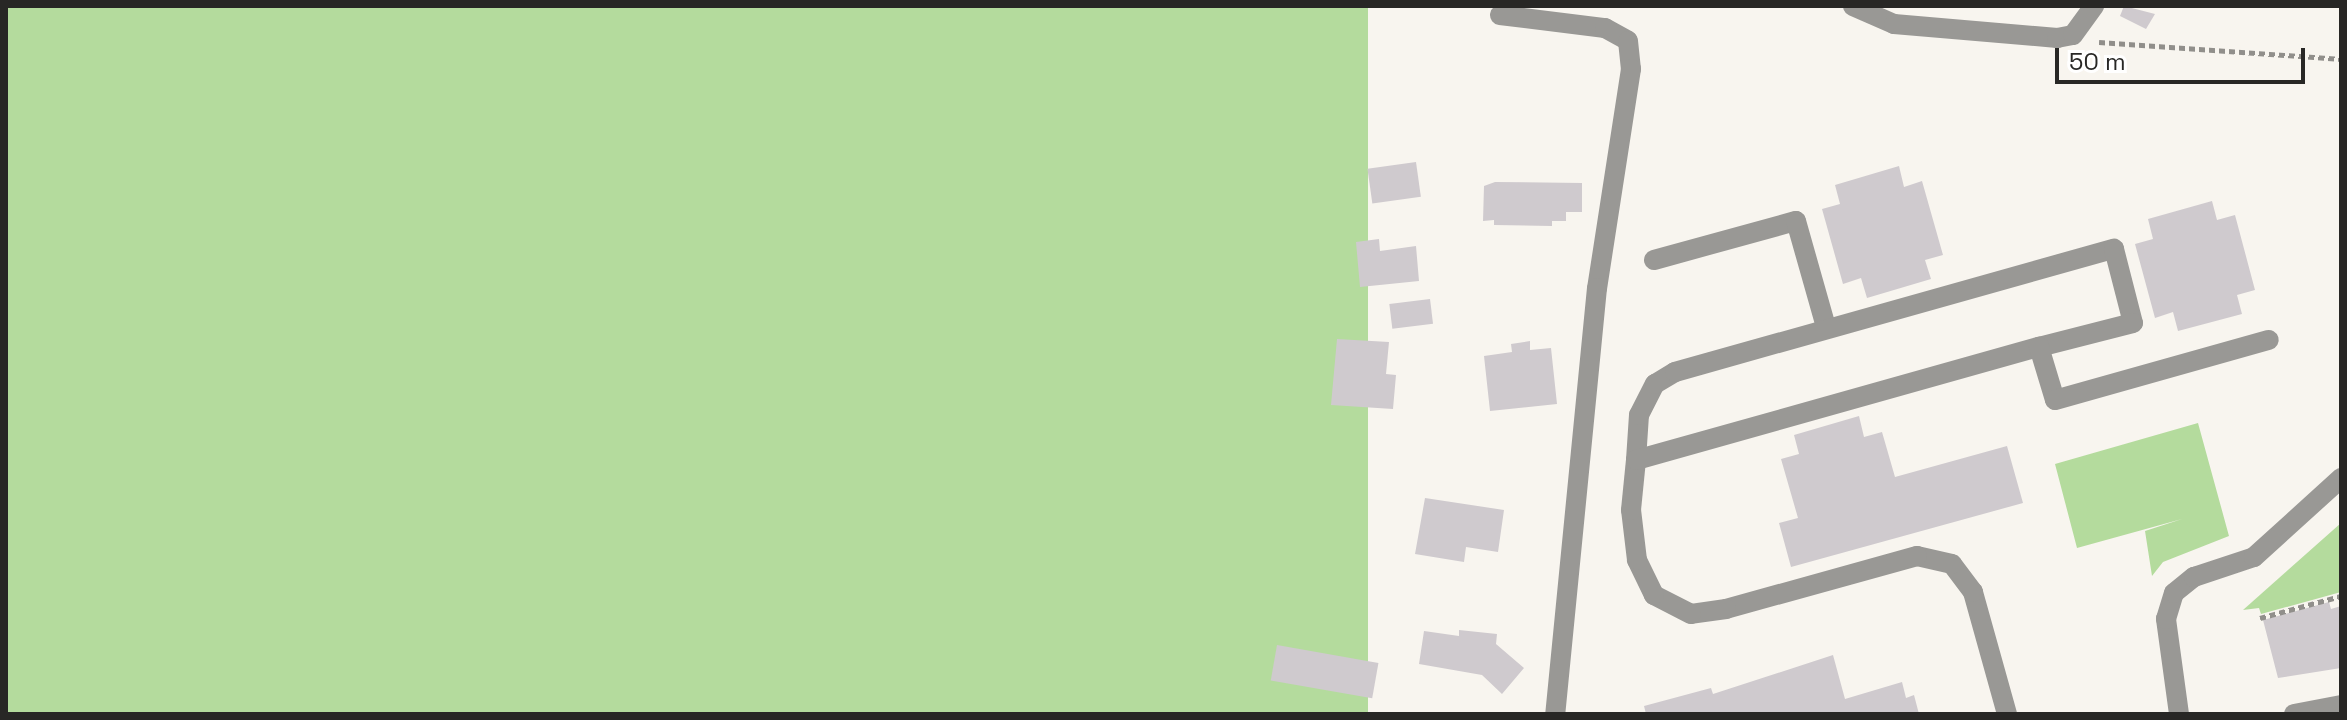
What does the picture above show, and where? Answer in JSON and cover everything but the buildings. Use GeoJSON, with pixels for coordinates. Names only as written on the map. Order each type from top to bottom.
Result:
{"type":"FeatureCollection","features":[{"type":"Feature","properties":{"kind":"street"},"geometry":{"type":"LineString","coordinates":[[1853,6],[1894,24],[2057,38],[2073,35],[2094,6]]}},
{"type":"Feature","properties":{"kind":"street"},"geometry":{"type":"LineString","coordinates":[[1500,15],[1605,28],[1628,41],[1631,69],[1597,288],[1555,714]]}},
{"type":"Feature","properties":{"kind":"street"},"geometry":{"type":"LineString","coordinates":[[1654,260],[1796,221],[1826,327]]}},
{"type":"Feature","properties":{"kind":"street"},"geometry":{"type":"LineString","coordinates":[[1636,460],[2133,323],[2114,249],[1826,327],[1675,372],[1655,384],[1639,415],[1631,510],[1637,560],[1654,595],[1691,614],[1726,609],[1917,556],[1952,564],[1973,592],[2007,714]]}},
{"type":"Feature","properties":{"kind":"street"},"geometry":{"type":"LineString","coordinates":[[2039,347],[2055,400],[2269,340]]}},
{"type":"Feature","properties":{"kind":"street"},"geometry":{"type":"LineString","coordinates":[[2179,714],[2166,619],[2174,593],[2194,577],[2254,557],[2341,478]]}},
{"type":"Feature","properties":{"kind":"street"},"geometry":{"type":"LineString","coordinates":[[2294,714],[2341,705]]}},
{"type":"Feature","properties":{"kind":"path"},"geometry":{"type":"LineString","coordinates":[[2073,35],[2093,41],[2341,59]]}},
{"type":"Feature","properties":{"kind":"path"},"geometry":{"type":"LineString","coordinates":[[2260,618],[2341,596]]}},
{"type":"Feature","properties":{"kind":"green space"},"geometry":{"type":"Polygon","coordinates":[[[6,6],[1368,6],[1368,714],[6,714],[6,6]]]}},
{"type":"Feature","properties":{"kind":"green space"},"geometry":{"type":"Polygon","coordinates":[[[2198,423],[2229,536],[2163,562],[2152,576],[2145,531],[2182,519],[2077,548],[2055,464],[2198,423]]]}},
{"type":"Feature","properties":{"kind":"green space"},"geometry":{"type":"Polygon","coordinates":[[[2341,523],[2341,592],[2261,614],[2259,608],[2243,610],[2341,523]]]}}]}
